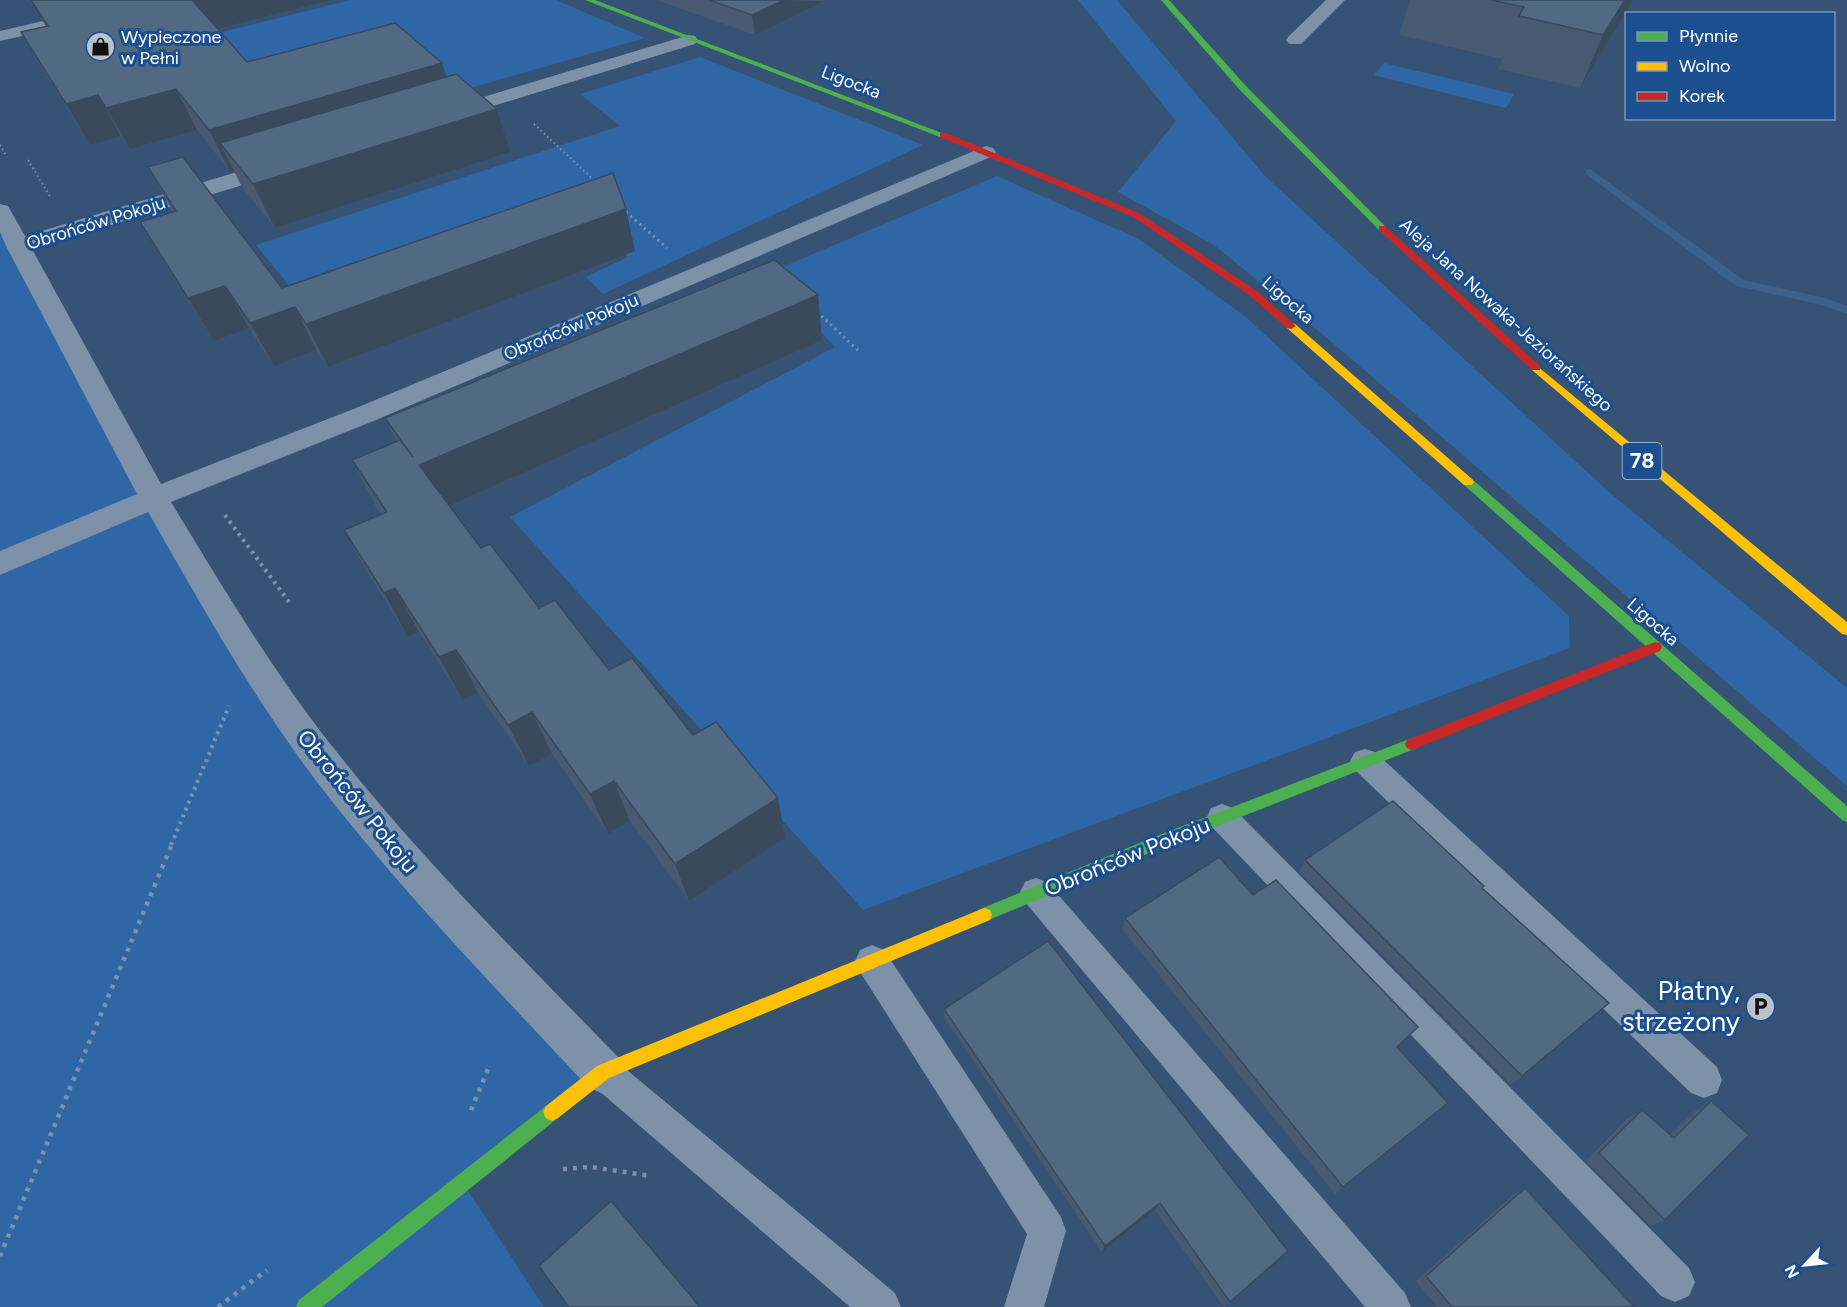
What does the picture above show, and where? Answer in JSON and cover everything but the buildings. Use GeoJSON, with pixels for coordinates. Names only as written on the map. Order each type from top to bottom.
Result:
{"type":"FeatureCollection","features":[{"type":"Feature","properties":{"kind":"street"},"geometry":{"type":"LineString","coordinates":[[0,36],[157,0]]}},
{"type":"Feature","properties":{"kind":"street","name":"Ligocka"},"geometry":{"type":"LineString","coordinates":[[589,0],[986,152],[1136,215],[1253,293],[1847,815]]}},
{"type":"Feature","properties":{"kind":"street","name":"Aleja Jana Nowaka-Jeziorańskiego"},"geometry":{"type":"LineString","coordinates":[[1165,0],[1205,47],[1299,147],[1443,284],[1631,452],[1847,630]]}},
{"type":"Feature","properties":{"kind":"street"},"geometry":{"type":"LineString","coordinates":[[1295,40],[1336,0]]}},
{"type":"Feature","properties":{"kind":"street"},"geometry":{"type":"LineString","coordinates":[[424,122],[689,40]]}},
{"type":"Feature","properties":{"kind":"street","name":"Obrońców Pokoju"},"geometry":{"type":"LineString","coordinates":[[0,564],[154,498],[366,414],[986,152]]}},
{"type":"Feature","properties":{"kind":"street","name":"Obrońców Pokoju"},"geometry":{"type":"LineString","coordinates":[[18,246],[298,161]]}},
{"type":"Feature","properties":{"kind":"street","name":"Obrońców Pokoju"},"geometry":{"type":"LineString","coordinates":[[0,211],[154,498],[249,658],[327,767],[433,893],[603,1072]]}},
{"type":"Feature","properties":{"kind":"street","name":"Obrońców Pokoju"},"geometry":{"type":"LineString","coordinates":[[306,1307],[603,1072],[1036,892],[1655,647]]}},
{"type":"Feature","properties":{"kind":"lane"},"geometry":{"type":"LineString","coordinates":[[1365,761],[1704,1080]]}},
{"type":"Feature","properties":{"kind":"lane"},"geometry":{"type":"LineString","coordinates":[[1222,817],[1675,1282]]}},
{"type":"Feature","properties":{"kind":"lane"},"geometry":{"type":"LineString","coordinates":[[1036,892],[1391,1307]]}},
{"type":"Feature","properties":{"kind":"lane"},"geometry":{"type":"LineString","coordinates":[[872,961],[1047,1231],[1024,1307]]}},
{"type":"Feature","properties":{"kind":"lane"},"geometry":{"type":"LineString","coordinates":[[603,1072],[881,1307]]}},
{"type":"Feature","properties":{"kind":"path"},"geometry":{"type":"LineString","coordinates":[[526,117],[600,186]]}},
{"type":"Feature","properties":{"kind":"path"},"geometry":{"type":"LineString","coordinates":[[0,145],[7,158]]}},
{"type":"Feature","properties":{"kind":"path"},"geometry":{"type":"LineString","coordinates":[[28,160],[53,201]]}},
{"type":"Feature","properties":{"kind":"path"},"geometry":{"type":"LineString","coordinates":[[624,210],[668,249]]}},
{"type":"Feature","properties":{"kind":"path"},"geometry":{"type":"LineString","coordinates":[[810,306],[860,352]]}},
{"type":"Feature","properties":{"kind":"path"},"geometry":{"type":"LineString","coordinates":[[225,515],[289,602]]}},
{"type":"Feature","properties":{"kind":"path"},"geometry":{"type":"LineString","coordinates":[[0,1256],[249,658]]}},
{"type":"Feature","properties":{"kind":"path"},"geometry":{"type":"LineString","coordinates":[[560,1170],[591,1167],[660,1177]]}},
{"type":"Feature","properties":{"kind":"shaded area"},"geometry":{"type":"Polygon","coordinates":[[[350,0],[556,0],[645,38],[453,93],[171,110],[131,55],[350,0]]]}},
{"type":"Feature","properties":{"kind":"shaded area"},"geometry":{"type":"Polygon","coordinates":[[[1078,0],[1117,0],[1265,176],[1609,492],[1847,688],[1847,786],[1327,338],[1214,245],[1118,192],[1176,121],[1078,0]]]}},
{"type":"Feature","properties":{"kind":"shaded area"},"geometry":{"type":"Polygon","coordinates":[[[700,57],[923,145],[603,294],[586,277],[628,257],[584,220],[314,316],[256,245],[620,126],[580,94],[700,57]]]}},
{"type":"Feature","properties":{"kind":"shaded area"},"geometry":{"type":"Polygon","coordinates":[[[1384,63],[1514,94],[1506,108],[1374,75],[1384,63]]]}},
{"type":"Feature","properties":{"kind":"shaded area"},"geometry":{"type":"Polygon","coordinates":[[[997,176],[1139,239],[1246,317],[1569,616],[1570,648],[863,910],[510,517],[835,347],[766,274],[997,176]]]}},
{"type":"Feature","properties":{"kind":"shaded area"},"geometry":{"type":"Polygon","coordinates":[[[0,211],[249,658],[603,1072],[463,1183],[544,1307],[0,1307],[0,211]]]}},
{"type":"Feature","properties":{"kind":"waterway"},"geometry":{"type":"LineString","coordinates":[[1590,172],[1740,283],[1825,302],[1847,310]]}},
{"type":"Feature","properties":{"kind":"traffic: fast"},"geometry":{"type":"LineString","coordinates":[[589,0],[943,135]]}},
{"type":"Feature","properties":{"kind":"traffic: fast"},"geometry":{"type":"LineString","coordinates":[[1165,0],[1242,87],[1382,228]]}},
{"type":"Feature","properties":{"kind":"traffic: fast"},"geometry":{"type":"LineString","coordinates":[[1468,482],[1847,815]]}},
{"type":"Feature","properties":{"kind":"traffic: fast"},"geometry":{"type":"LineString","coordinates":[[984,915],[1159,842],[1412,744]]}},
{"type":"Feature","properties":{"kind":"traffic: fast"},"geometry":{"type":"LineString","coordinates":[[306,1307],[552,1112]]}},
{"type":"Feature","properties":{"kind":"traffic: slow"},"geometry":{"type":"LineString","coordinates":[[1291,326],[1468,482]]}},
{"type":"Feature","properties":{"kind":"traffic: slow"},"geometry":{"type":"LineString","coordinates":[[1536,368],[1847,630]]}},
{"type":"Feature","properties":{"kind":"traffic: slow"},"geometry":{"type":"LineString","coordinates":[[552,1112],[603,1072],[984,915]]}},
{"type":"Feature","properties":{"kind":"traffic: jam"},"geometry":{"type":"LineString","coordinates":[[943,135],[1136,215],[1253,293],[1291,326]]}},
{"type":"Feature","properties":{"kind":"traffic: jam"},"geometry":{"type":"LineString","coordinates":[[1382,228],[1536,368]]}},
{"type":"Feature","properties":{"kind":"traffic: jam"},"geometry":{"type":"LineString","coordinates":[[1412,744],[1655,647]]}},
{"type":"Feature","properties":{"kind":"place","name":"Wypieczone w Pełni"},"geometry":{"type":"Point","coordinates":[100,47]}},
{"type":"Feature","properties":{"kind":"place","name":"Płatny, strzeżony"},"geometry":{"type":"Point","coordinates":[1761,1007]}}]}
